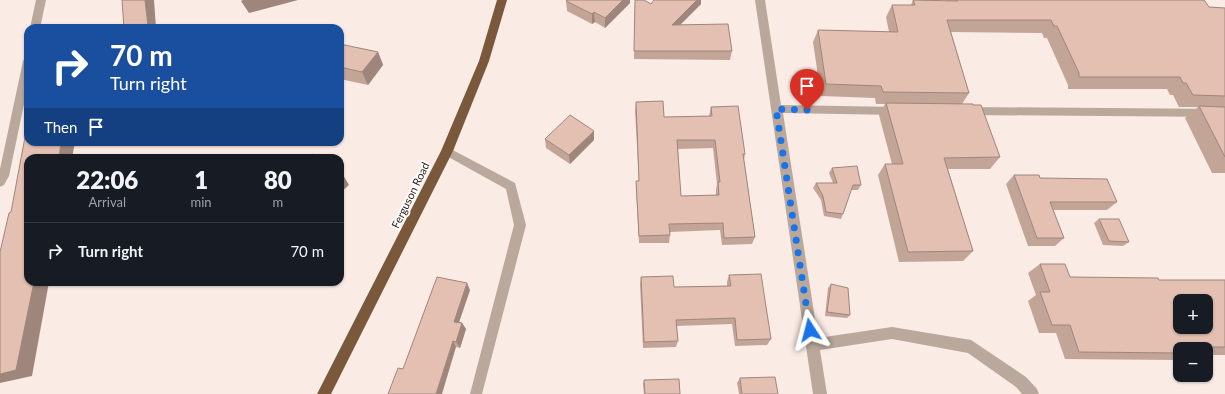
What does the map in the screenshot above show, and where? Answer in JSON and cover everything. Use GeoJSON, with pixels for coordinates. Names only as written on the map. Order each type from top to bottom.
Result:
{"type":"FeatureCollection","features":[{"type":"Feature","properties":{"kind":"highway","name":"Ferguson Road"},"geometry":{"type":"LineString","coordinates":[[324,394],[447,151],[484,61],[502,0]]}},
{"type":"Feature","properties":{"kind":"street"},"geometry":{"type":"LineString","coordinates":[[760,0],[820,394]]}},
{"type":"Feature","properties":{"kind":"street"},"geometry":{"type":"LineString","coordinates":[[776,109],[911,111]]}},
{"type":"Feature","properties":{"kind":"street"},"geometry":{"type":"LineString","coordinates":[[959,111],[1225,113]]}},
{"type":"Feature","properties":{"kind":"street"},"geometry":{"type":"LineString","coordinates":[[813,345],[892,332],[971,346],[1021,382],[1032,394]]}},
{"type":"Feature","properties":{"kind":"lane"},"geometry":{"type":"LineString","coordinates":[[36,24],[41,0]]}},
{"type":"Feature","properties":{"kind":"lane"},"geometry":{"type":"LineString","coordinates":[[0,182],[4,176],[24,80]]}},
{"type":"Feature","properties":{"kind":"lane"},"geometry":{"type":"LineString","coordinates":[[447,151],[511,186],[520,225],[476,394]]}},
{"type":"Feature","properties":{"kind":"building"},"geometry":{"type":"Polygon","coordinates":[[[122,0],[145,0],[148,24],[124,24],[122,0]]]}},
{"type":"Feature","properties":{"kind":"building"},"geometry":{"type":"Polygon","coordinates":[[[623,0],[605,18],[594,12],[592,14],[566,1],[623,0]]]}},
{"type":"Feature","properties":{"kind":"building"},"geometry":{"type":"Polygon","coordinates":[[[635,0],[644,0],[651,4],[654,0],[697,0],[672,25],[728,24],[732,51],[634,51],[635,0]]]}},
{"type":"Feature","properties":{"kind":"building"},"geometry":{"type":"Polygon","coordinates":[[[913,0],[1204,0],[1209,7],[1225,8],[1225,96],[1193,95],[1186,83],[1183,83],[1180,77],[1079,77],[1079,73],[1057,26],[1054,26],[1051,20],[947,20],[969,93],[883,92],[881,86],[826,84],[818,30],[898,32],[892,5],[915,5],[913,0]]]}},
{"type":"Feature","properties":{"kind":"building"},"geometry":{"type":"Polygon","coordinates":[[[344,45],[378,52],[362,72],[344,68],[344,45]]]}},
{"type":"Feature","properties":{"kind":"building"},"geometry":{"type":"Polygon","coordinates":[[[663,101],[664,117],[712,116],[711,107],[738,106],[745,154],[743,154],[755,237],[724,238],[723,223],[669,224],[670,235],[639,236],[636,181],[639,181],[636,102],[663,101]],[[677,140],[681,196],[719,195],[718,182],[720,182],[715,140],[677,140]]]}},
{"type":"Feature","properties":{"kind":"building"},"geometry":{"type":"Polygon","coordinates":[[[886,103],[981,105],[1000,157],[944,158],[973,251],[908,252],[885,164],[903,164],[886,103]]]}},
{"type":"Feature","properties":{"kind":"building"},"geometry":{"type":"Polygon","coordinates":[[[1199,106],[1225,107],[1225,157],[1199,106]]]}},
{"type":"Feature","properties":{"kind":"building"},"geometry":{"type":"Polygon","coordinates":[[[570,115],[594,131],[569,155],[545,139],[570,115]]]}},
{"type":"Feature","properties":{"kind":"building"},"geometry":{"type":"Polygon","coordinates":[[[24,142],[24,146],[60,146],[60,154],[24,154],[24,286],[33,286],[16,370],[0,374],[0,252],[9,213],[11,212],[24,142]]]}},
{"type":"Feature","properties":{"kind":"building"},"geometry":{"type":"Polygon","coordinates":[[[857,166],[861,185],[853,185],[843,214],[826,212],[823,196],[816,183],[837,183],[832,168],[857,166]]]}},
{"type":"Feature","properties":{"kind":"building"},"geometry":{"type":"Polygon","coordinates":[[[1014,175],[1039,175],[1040,178],[1107,179],[1117,202],[1050,202],[1064,238],[1037,238],[1014,175]]]}},
{"type":"Feature","properties":{"kind":"building"},"geometry":{"type":"Polygon","coordinates":[[[1099,219],[1119,219],[1129,242],[1109,241],[1099,219]]]}},
{"type":"Feature","properties":{"kind":"building"},"geometry":{"type":"Polygon","coordinates":[[[1040,264],[1065,264],[1070,277],[1158,278],[1159,280],[1225,280],[1225,347],[1213,347],[1213,342],[1173,342],[1173,353],[1079,352],[1070,325],[1052,325],[1040,292],[1050,292],[1040,264]]]}},
{"type":"Feature","properties":{"kind":"building"},"geometry":{"type":"Polygon","coordinates":[[[761,274],[771,339],[737,340],[735,318],[676,320],[678,341],[644,342],[641,277],[673,276],[674,287],[731,286],[729,275],[761,274]]]}},
{"type":"Feature","properties":{"kind":"building"},"geometry":{"type":"Polygon","coordinates":[[[437,277],[467,283],[454,322],[462,323],[456,342],[453,341],[436,394],[388,394],[398,368],[403,369],[437,277]]]}},
{"type":"Feature","properties":{"kind":"building"},"geometry":{"type":"Polygon","coordinates":[[[831,284],[848,288],[850,315],[827,312],[831,284]]]}},
{"type":"Feature","properties":{"kind":"building"},"geometry":{"type":"Polygon","coordinates":[[[775,377],[778,394],[742,394],[740,378],[775,377]]]}},
{"type":"Feature","properties":{"kind":"building"},"geometry":{"type":"Polygon","coordinates":[[[679,379],[680,394],[645,394],[644,380],[679,379]]]}},
{"type":"Feature","properties":{"kind":"route"},"geometry":{"type":"LineString","coordinates":[[807,110],[776,109],[810,330]]}}]}
